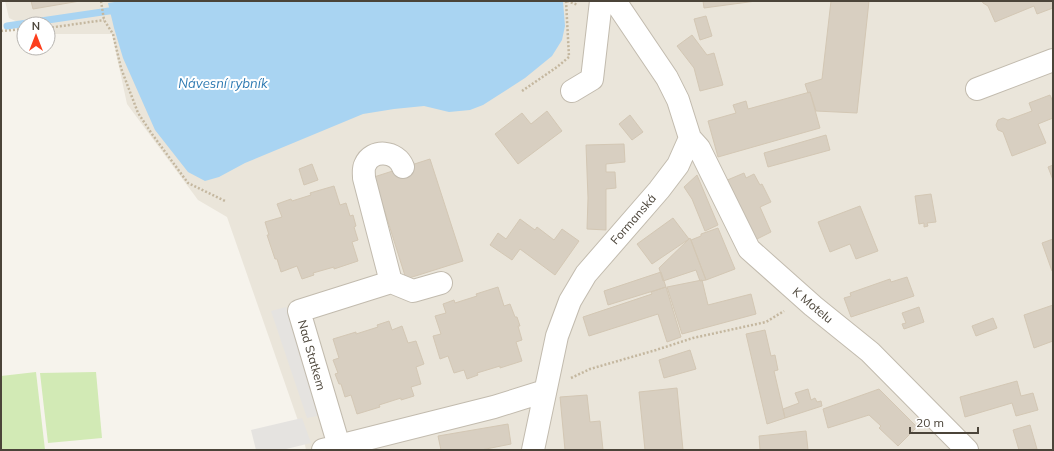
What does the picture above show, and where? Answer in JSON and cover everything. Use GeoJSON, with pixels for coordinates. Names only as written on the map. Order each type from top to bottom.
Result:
{"type":"FeatureCollection","features":[{"type":"Feature","properties":{"kind":"street"},"geometry":{"type":"LineString","coordinates":[[572,91],[592,79],[601,1]]}},
{"type":"Feature","properties":{"kind":"street"},"geometry":{"type":"LineString","coordinates":[[615,1],[668,78],[678,100],[690,138]]}},
{"type":"Feature","properties":{"kind":"street"},"geometry":{"type":"LineString","coordinates":[[977,89],[1053,60]]}},
{"type":"Feature","properties":{"kind":"street","name":"K Motelu"},"geometry":{"type":"LineString","coordinates":[[690,138],[699,148],[749,249],[800,295],[870,352],[967,450]]}},
{"type":"Feature","properties":{"kind":"street","name":"Formanská"},"geometry":{"type":"LineString","coordinates":[[533,450],[556,336],[570,301],[586,274],[678,166],[690,138]]}},
{"type":"Feature","properties":{"kind":"street"},"geometry":{"type":"LineString","coordinates":[[403,167],[401,161],[384,153],[372,156],[364,166],[364,178],[391,282],[413,291],[441,283]]}},
{"type":"Feature","properties":{"kind":"street","name":"Nad Statkem"},"geometry":{"type":"LineString","coordinates":[[391,282],[299,311],[331,448],[494,407],[545,391]]}},
{"type":"Feature","properties":{"kind":"path"},"geometry":{"type":"LineString","coordinates":[[101,1],[104,20],[113,34],[121,68],[138,113],[188,183],[225,201]]}},
{"type":"Feature","properties":{"kind":"path"},"geometry":{"type":"LineString","coordinates":[[522,91],[569,57],[566,1]]}},
{"type":"Feature","properties":{"kind":"path"},"geometry":{"type":"LineString","coordinates":[[56,27],[104,20]]}},
{"type":"Feature","properties":{"kind":"path"},"geometry":{"type":"LineString","coordinates":[[1,31],[16,30]]}},
{"type":"Feature","properties":{"kind":"path"},"geometry":{"type":"LineString","coordinates":[[545,391],[590,369],[693,338],[766,322],[790,307],[800,295]]}},
{"type":"Feature","properties":{"kind":"shaded area"},"geometry":{"type":"Polygon","coordinates":[[[5,1],[1053,1],[1053,450],[306,450],[303,435],[227,217],[198,200],[127,104],[112,34],[56,34],[56,16],[16,16],[16,21],[9,18],[5,1]]]}},
{"type":"Feature","properties":{"kind":"shaded area"},"geometry":{"type":"Polygon","coordinates":[[[286,307],[322,415],[307,418],[271,311],[286,307]]]}},
{"type":"Feature","properties":{"kind":"shaded area"},"geometry":{"type":"Polygon","coordinates":[[[302,418],[311,443],[282,450],[256,450],[251,430],[302,418]]]}},
{"type":"Feature","properties":{"kind":"green space"},"geometry":{"type":"Polygon","coordinates":[[[36,372],[45,450],[1,450],[1,376],[36,372]]]}},
{"type":"Feature","properties":{"kind":"green space"},"geometry":{"type":"Polygon","coordinates":[[[96,372],[102,438],[48,443],[40,373],[96,372]]]}},
{"type":"Feature","properties":{"kind":"water","name":"Návesní rybník"},"geometry":{"type":"Polygon","coordinates":[[[121,1],[563,1],[565,26],[562,40],[552,56],[525,78],[483,105],[470,110],[449,112],[424,106],[363,114],[245,163],[219,177],[205,181],[188,172],[155,130],[123,58],[114,28],[108,3],[121,1]]]}},
{"type":"Feature","properties":{"kind":"building"},"geometry":{"type":"Polygon","coordinates":[[[31,1],[80,1],[33,9],[31,1]]]}},
{"type":"Feature","properties":{"kind":"building"},"geometry":{"type":"Polygon","coordinates":[[[703,1],[756,1],[704,8],[703,1]]]}},
{"type":"Feature","properties":{"kind":"building"},"geometry":{"type":"Polygon","coordinates":[[[831,1],[869,1],[857,113],[816,111],[810,92],[808,93],[805,84],[822,79],[831,1]]]}},
{"type":"Feature","properties":{"kind":"building"},"geometry":{"type":"Polygon","coordinates":[[[982,1],[1053,1],[1053,8],[1037,14],[1034,6],[995,22],[988,6],[982,1]]]}},
{"type":"Feature","properties":{"kind":"building"},"geometry":{"type":"Polygon","coordinates":[[[706,16],[712,36],[700,40],[694,19],[706,16]]]}},
{"type":"Feature","properties":{"kind":"building"},"geometry":{"type":"Polygon","coordinates":[[[692,35],[707,55],[714,53],[723,85],[700,91],[694,68],[677,46],[692,35]]]}},
{"type":"Feature","properties":{"kind":"building"},"geometry":{"type":"Polygon","coordinates":[[[810,92],[820,128],[718,157],[708,121],[736,113],[733,105],[746,101],[748,109],[810,92]]]}},
{"type":"Feature","properties":{"kind":"building"},"geometry":{"type":"Polygon","coordinates":[[[1050,95],[1053,102],[1053,118],[1038,124],[1046,143],[1012,156],[1003,132],[998,130],[996,125],[998,120],[1003,118],[1008,120],[1032,111],[1029,103],[1050,95]]]}},
{"type":"Feature","properties":{"kind":"building"},"geometry":{"type":"Polygon","coordinates":[[[547,111],[562,131],[518,164],[495,134],[522,113],[531,124],[547,111]]]}},
{"type":"Feature","properties":{"kind":"building"},"geometry":{"type":"Polygon","coordinates":[[[630,115],[643,132],[632,140],[619,124],[630,115]]]}},
{"type":"Feature","properties":{"kind":"building"},"geometry":{"type":"Polygon","coordinates":[[[826,135],[830,150],[768,167],[764,153],[826,135]]]}},
{"type":"Feature","properties":{"kind":"building"},"geometry":{"type":"Polygon","coordinates":[[[624,144],[625,162],[606,164],[606,172],[615,172],[616,188],[606,189],[606,230],[587,229],[588,198],[586,145],[624,144]]]}},
{"type":"Feature","properties":{"kind":"building"},"geometry":{"type":"Polygon","coordinates":[[[430,159],[463,261],[406,279],[374,177],[430,159]]]}},
{"type":"Feature","properties":{"kind":"building"},"geometry":{"type":"Polygon","coordinates":[[[312,164],[318,180],[304,185],[299,169],[312,164]]]}},
{"type":"Feature","properties":{"kind":"building"},"geometry":{"type":"Polygon","coordinates":[[[1053,165],[1053,180],[1048,167],[1053,165]]]}},
{"type":"Feature","properties":{"kind":"building"},"geometry":{"type":"Polygon","coordinates":[[[744,173],[746,178],[754,174],[760,185],[762,184],[771,202],[760,207],[771,232],[757,239],[747,229],[725,181],[744,173]]]}},
{"type":"Feature","properties":{"kind":"building"},"geometry":{"type":"Polygon","coordinates":[[[697,175],[718,225],[705,231],[692,199],[684,187],[697,175]]]}},
{"type":"Feature","properties":{"kind":"building"},"geometry":{"type":"Polygon","coordinates":[[[334,186],[340,205],[346,203],[350,216],[353,215],[356,226],[354,227],[358,240],[352,242],[358,261],[334,269],[334,267],[313,273],[314,275],[302,279],[297,266],[281,272],[267,235],[269,235],[265,222],[282,217],[277,204],[291,199],[292,201],[311,195],[310,193],[334,186]]]}},
{"type":"Feature","properties":{"kind":"building"},"geometry":{"type":"Polygon","coordinates":[[[931,194],[936,222],[927,223],[928,226],[924,227],[924,223],[919,224],[915,196],[931,194]]]}},
{"type":"Feature","properties":{"kind":"building"},"geometry":{"type":"Polygon","coordinates":[[[860,206],[878,251],[856,259],[850,244],[830,252],[818,222],[860,206]]]}},
{"type":"Feature","properties":{"kind":"building"},"geometry":{"type":"Polygon","coordinates":[[[673,218],[689,239],[652,264],[637,244],[673,218]]]}},
{"type":"Feature","properties":{"kind":"building"},"geometry":{"type":"Polygon","coordinates":[[[520,219],[535,230],[537,227],[554,240],[562,229],[579,241],[555,275],[520,249],[512,260],[490,245],[498,233],[506,239],[520,219]]]}},
{"type":"Feature","properties":{"kind":"building"},"geometry":{"type":"Polygon","coordinates":[[[718,228],[735,269],[706,280],[691,240],[701,236],[701,234],[718,228]]]}},
{"type":"Feature","properties":{"kind":"building"},"geometry":{"type":"Polygon","coordinates":[[[690,238],[706,280],[700,281],[696,270],[663,281],[659,268],[690,238]]]}},
{"type":"Feature","properties":{"kind":"building"},"geometry":{"type":"Polygon","coordinates":[[[1053,239],[1053,271],[1052,271],[1042,243],[1053,239]]]}},
{"type":"Feature","properties":{"kind":"building"},"geometry":{"type":"Polygon","coordinates":[[[661,272],[666,287],[608,305],[604,291],[661,272]]]}},
{"type":"Feature","properties":{"kind":"building"},"geometry":{"type":"Polygon","coordinates":[[[907,277],[914,296],[851,317],[844,298],[851,296],[850,293],[890,279],[891,282],[907,277]]]}},
{"type":"Feature","properties":{"kind":"building"},"geometry":{"type":"Polygon","coordinates":[[[702,280],[708,305],[751,294],[756,314],[682,334],[667,287],[702,280]]]}},
{"type":"Feature","properties":{"kind":"building"},"geometry":{"type":"Polygon","coordinates":[[[498,287],[504,306],[510,304],[520,326],[518,326],[522,340],[516,342],[522,361],[477,373],[478,375],[467,379],[464,370],[454,373],[448,356],[440,359],[433,336],[441,334],[435,316],[446,313],[443,304],[454,300],[455,303],[498,287]]]}},
{"type":"Feature","properties":{"kind":"building"},"geometry":{"type":"Polygon","coordinates":[[[666,287],[681,337],[667,342],[658,314],[589,336],[583,317],[652,294],[651,292],[666,287]]]}},
{"type":"Feature","properties":{"kind":"building"},"geometry":{"type":"Polygon","coordinates":[[[1053,305],[1053,341],[1034,348],[1024,315],[1053,305]]]}},
{"type":"Feature","properties":{"kind":"building"},"geometry":{"type":"Polygon","coordinates":[[[919,307],[924,322],[904,329],[902,324],[906,323],[902,313],[919,307]]]}},
{"type":"Feature","properties":{"kind":"building"},"geometry":{"type":"Polygon","coordinates":[[[993,318],[997,328],[976,336],[972,326],[993,318]]]}},
{"type":"Feature","properties":{"kind":"building"},"geometry":{"type":"Polygon","coordinates":[[[389,321],[392,330],[402,326],[408,343],[416,341],[424,364],[416,367],[421,384],[411,387],[414,396],[401,400],[401,398],[379,405],[380,407],[357,414],[351,395],[345,397],[341,384],[339,384],[335,374],[338,373],[333,360],[339,358],[333,339],[378,327],[377,325],[389,321]]]}},
{"type":"Feature","properties":{"kind":"building"},"geometry":{"type":"Polygon","coordinates":[[[765,330],[771,356],[775,355],[778,370],[774,371],[785,418],[767,424],[746,334],[765,330]]]}},
{"type":"Feature","properties":{"kind":"building"},"geometry":{"type":"Polygon","coordinates":[[[690,350],[696,369],[664,378],[659,360],[690,350]]]}},
{"type":"Feature","properties":{"kind":"building"},"geometry":{"type":"Polygon","coordinates":[[[1017,381],[1021,396],[1033,393],[1038,410],[1016,416],[1012,403],[965,417],[960,397],[1017,381]]]}},
{"type":"Feature","properties":{"kind":"building"},"geometry":{"type":"Polygon","coordinates":[[[677,388],[683,450],[645,450],[639,392],[677,388]]]}},
{"type":"Feature","properties":{"kind":"building"},"geometry":{"type":"Polygon","coordinates":[[[808,389],[811,400],[815,398],[817,402],[821,401],[822,406],[785,418],[783,409],[799,403],[795,393],[808,389]]]}},
{"type":"Feature","properties":{"kind":"building"},"geometry":{"type":"Polygon","coordinates":[[[879,389],[917,427],[898,446],[879,428],[881,426],[869,415],[828,428],[823,409],[879,389]]]}},
{"type":"Feature","properties":{"kind":"building"},"geometry":{"type":"Polygon","coordinates":[[[587,395],[590,422],[600,421],[603,450],[565,450],[560,397],[587,395]]]}},
{"type":"Feature","properties":{"kind":"building"},"geometry":{"type":"Polygon","coordinates":[[[508,424],[511,444],[481,450],[441,450],[438,436],[508,424]]]}},
{"type":"Feature","properties":{"kind":"building"},"geometry":{"type":"Polygon","coordinates":[[[1030,425],[1037,449],[1019,450],[1013,430],[1030,425]]]}},
{"type":"Feature","properties":{"kind":"building"},"geometry":{"type":"Polygon","coordinates":[[[806,431],[808,450],[760,450],[759,436],[806,431]]]}},
{"type":"Feature","properties":{"kind":"waterway"},"geometry":{"type":"LineString","coordinates":[[7,26],[109,11],[118,11]]}}]}
